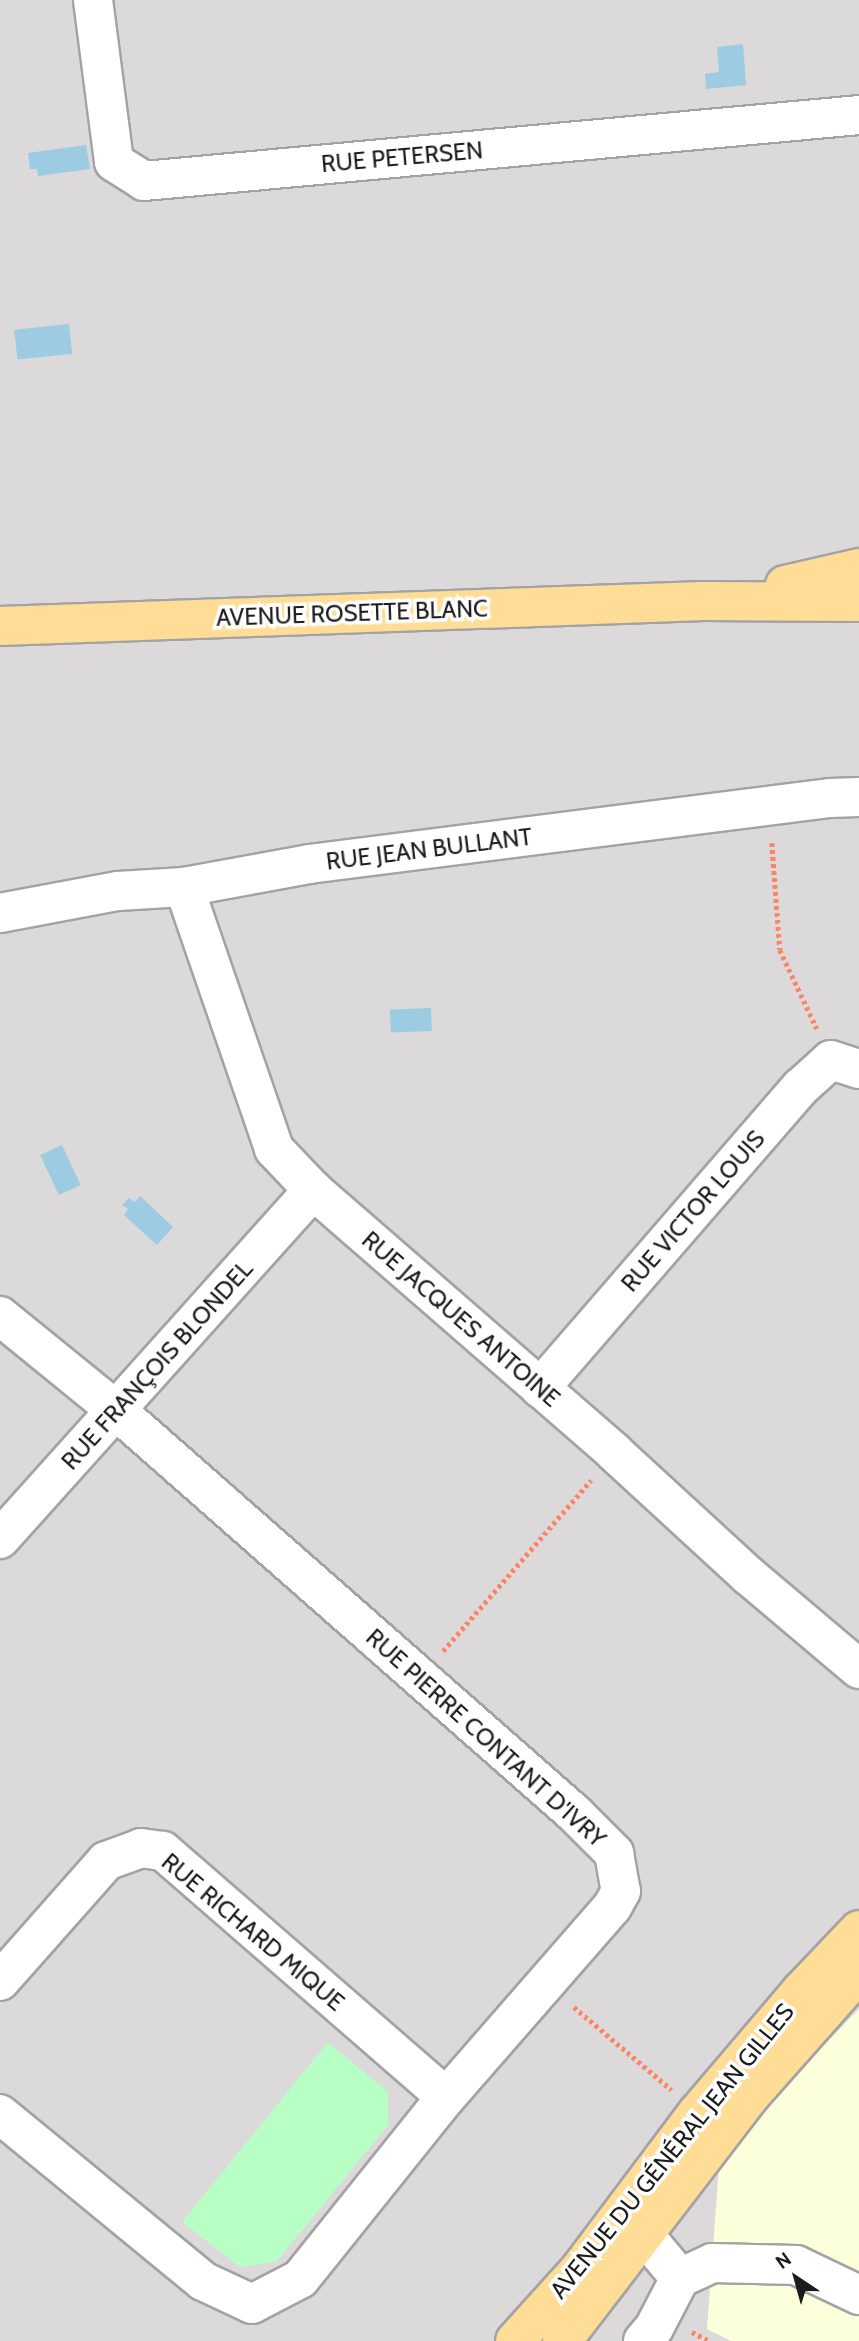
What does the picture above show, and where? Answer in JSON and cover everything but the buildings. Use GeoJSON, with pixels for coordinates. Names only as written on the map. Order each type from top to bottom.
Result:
{"type":"FeatureCollection","features":[{"type":"Feature","properties":{"kind":"main road","name":"AVENUE ROSETTE BLANC"},"geometry":{"type":"LineString","coordinates":[[704,601],[859,568]]}},
{"type":"Feature","properties":{"kind":"main road","name":"AVENUE ROSETTE BLANC"},"geometry":{"type":"LineString","coordinates":[[0,626],[704,601],[859,602]]}},
{"type":"Feature","properties":{"kind":"main road","name":"AVENUE DU GÉNÉRAL JEAN GILLES"},"geometry":{"type":"LineString","coordinates":[[515,2341],[580,2269],[698,2112],[802,1991],[859,1930]]}},
{"type":"Feature","properties":{"kind":"main road","name":"AVENUE DU GÉNÉRAL JEAN GILLES"},"geometry":{"type":"LineString","coordinates":[[562,2341],[750,2096],[859,1973]]}},
{"type":"Feature","properties":{"kind":"street","name":"RUE PETERSEN"},"geometry":{"type":"LineString","coordinates":[[93,0],[114,162],[144,181],[859,116]]}},
{"type":"Feature","properties":{"kind":"street","name":"RUE JEAN BULLANT"},"geometry":{"type":"LineString","coordinates":[[0,913],[118,891],[184,887],[309,864],[859,797]]}},
{"type":"Feature","properties":{"kind":"street","name":"RUE JACQUES ANTOINE"},"geometry":{"type":"LineString","coordinates":[[184,887],[274,1149],[313,1189],[614,1452],[749,1576],[859,1669]]}},
{"type":"Feature","properties":{"kind":"street","name":"RUE VICTOR LOUIS"},"geometry":{"type":"LineString","coordinates":[[540,1388],[801,1087],[845,1065]]}},
{"type":"Feature","properties":{"kind":"street","name":"RUE FRANÇOIS BLONDEL"},"geometry":{"type":"LineString","coordinates":[[0,1539],[313,1189]]}},
{"type":"Feature","properties":{"kind":"street","name":"RUE PIERRE CONTANT D'IVRY"},"geometry":{"type":"LineString","coordinates":[[0,1316],[117,1411],[575,1814],[614,1853],[621,1891],[612,1907],[547,1984],[446,2097],[300,2279],[252,2304],[203,2281],[0,2114]]}},
{"type":"Feature","properties":{"kind":"street","name":"RUE RICHARD MIQUE"},"geometry":{"type":"LineString","coordinates":[[0,1981],[106,1861],[141,1848],[163,1851],[446,2097]]}},
{"type":"Feature","properties":{"kind":"street"},"geometry":{"type":"LineString","coordinates":[[644,2235],[680,2278]]}},
{"type":"Feature","properties":{"kind":"street"},"geometry":{"type":"LineString","coordinates":[[643,2341],[654,2328],[680,2278],[712,2263],[796,2265],[859,2295]]}},
{"type":"Feature","properties":{"kind":"path"},"geometry":{"type":"LineString","coordinates":[[770,807],[780,950],[845,1065]]}},
{"type":"Feature","properties":{"kind":"path"},"geometry":{"type":"LineString","coordinates":[[420,1678],[614,1452]]}},
{"type":"Feature","properties":{"kind":"path"},"geometry":{"type":"LineString","coordinates":[[547,1984],[698,2112]]}},
{"type":"Feature","properties":{"kind":"shaded area"},"geometry":{"type":"Polygon","coordinates":[[[0,0],[859,0],[859,2341],[0,2341],[0,0]]]}},
{"type":"Feature","properties":{"kind":"shaded area"},"geometry":{"type":"Polygon","coordinates":[[[859,2009],[859,2341],[731,2341],[707,2329],[720,2152],[859,2009]]]}},
{"type":"Feature","properties":{"kind":"green space"},"geometry":{"type":"Polygon","coordinates":[[[328,2042],[388,2092],[388,2125],[277,2261],[240,2267],[182,2222],[328,2042]]]}},
{"type":"Feature","properties":{"kind":"water"},"geometry":{"type":"Polygon","coordinates":[[[743,44],[746,85],[706,89],[705,74],[719,72],[717,47],[743,44]]]}},
{"type":"Feature","properties":{"kind":"water"},"geometry":{"type":"Polygon","coordinates":[[[86,145],[90,169],[38,176],[37,169],[30,169],[28,153],[86,145]]]}},
{"type":"Feature","properties":{"kind":"water"},"geometry":{"type":"Polygon","coordinates":[[[69,324],[72,354],[17,360],[14,330],[69,324]]]}},
{"type":"Feature","properties":{"kind":"water"},"geometry":{"type":"Polygon","coordinates":[[[431,1008],[432,1031],[391,1032],[390,1009],[431,1008]]]}},
{"type":"Feature","properties":{"kind":"water"},"geometry":{"type":"Polygon","coordinates":[[[62,1145],[81,1185],[59,1195],[40,1155],[62,1145]]]}},
{"type":"Feature","properties":{"kind":"water"},"geometry":{"type":"Polygon","coordinates":[[[140,1196],[173,1227],[157,1245],[124,1215],[128,1209],[122,1205],[129,1198],[135,1202],[140,1196]]]}}]}
